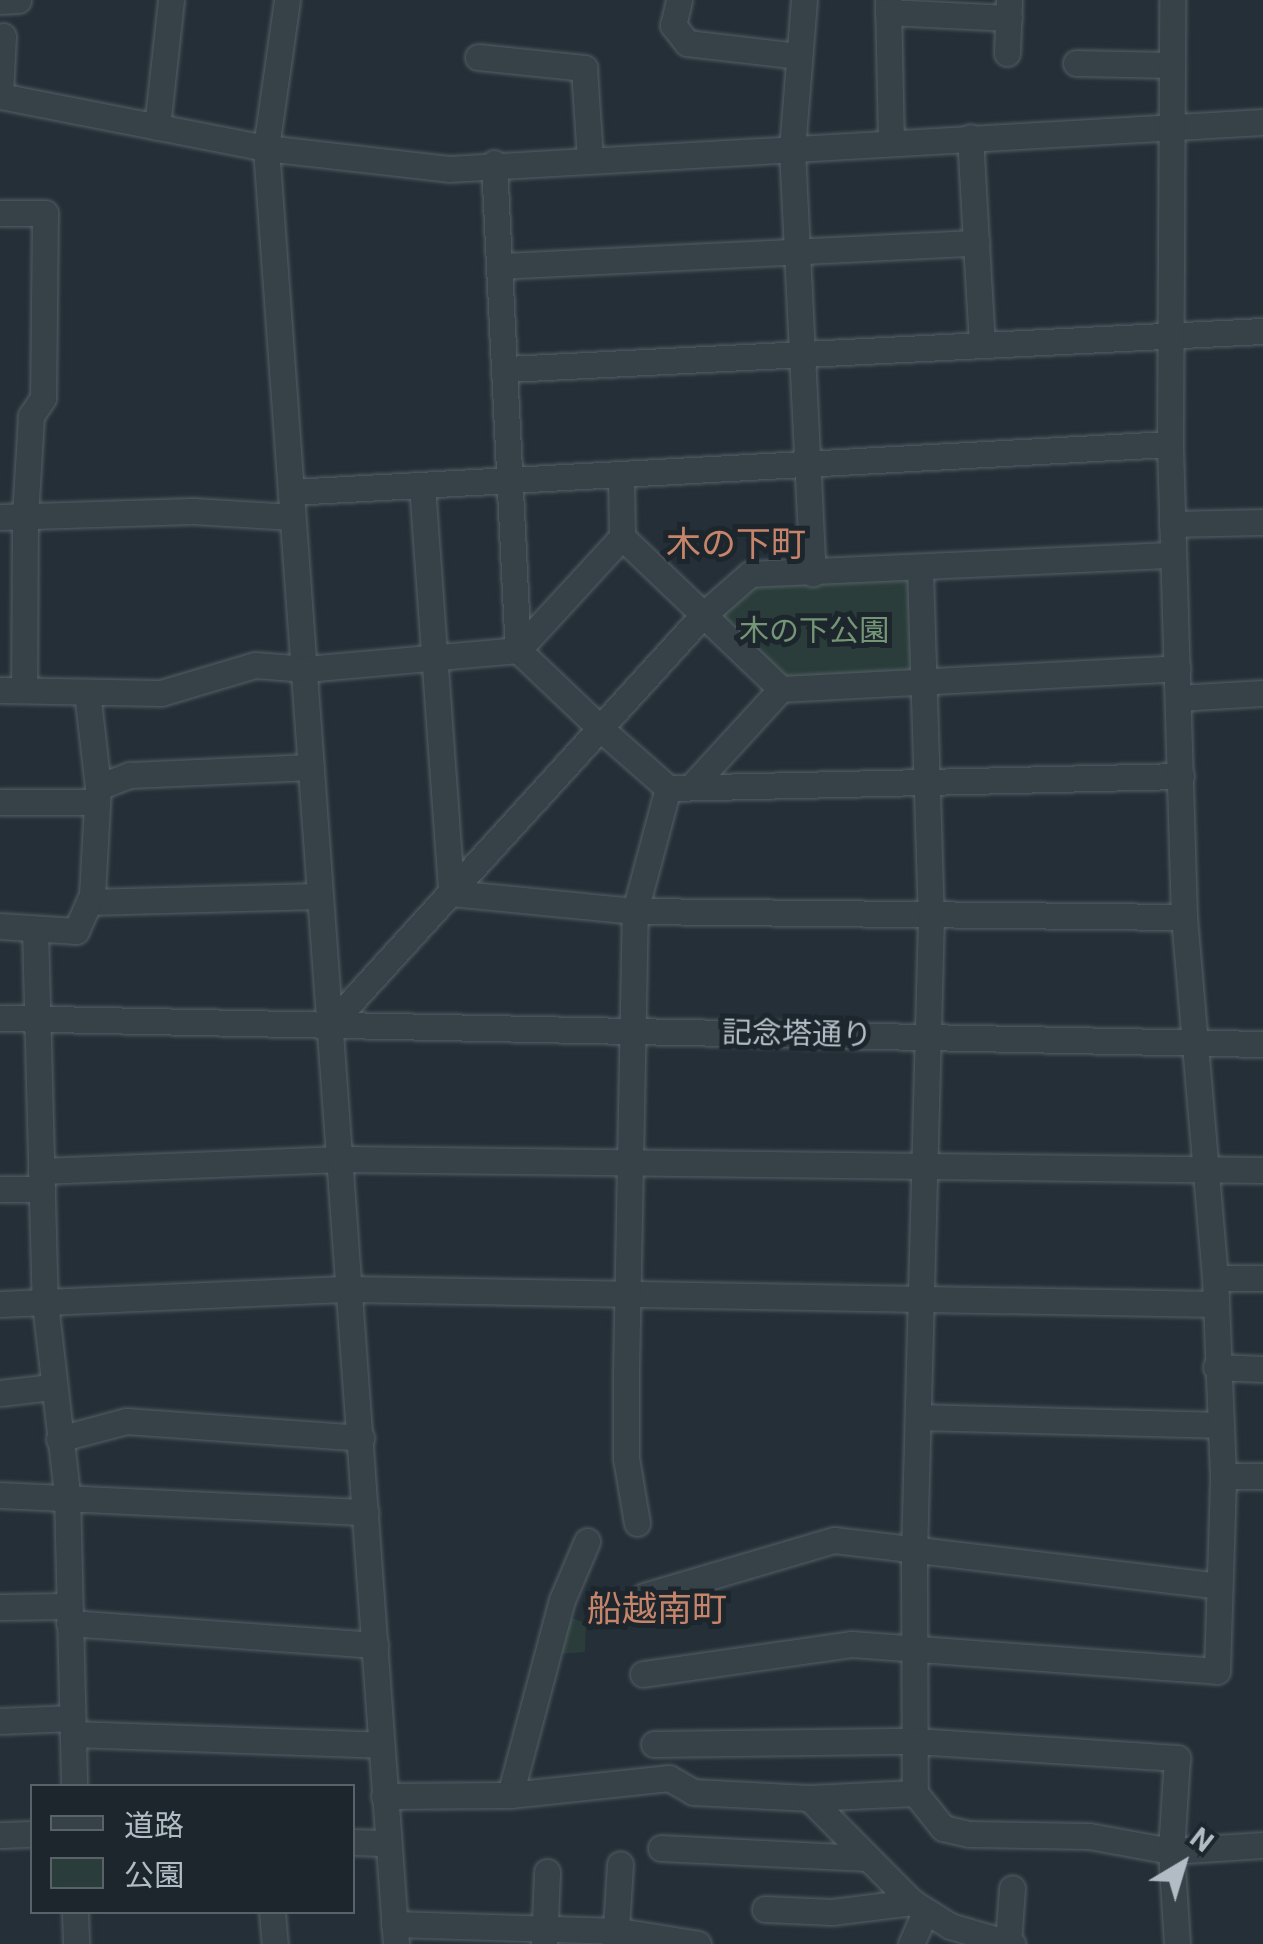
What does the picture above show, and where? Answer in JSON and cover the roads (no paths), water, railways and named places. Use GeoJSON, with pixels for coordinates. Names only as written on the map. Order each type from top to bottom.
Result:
{"type":"FeatureCollection","features":[{"type":"Feature","properties":{"kind":"street"},"geometry":{"type":"LineString","coordinates":[[0,2],[18,0]]}},
{"type":"Feature","properties":{"kind":"street"},"geometry":{"type":"LineString","coordinates":[[157,127],[171,0]]}},
{"type":"Feature","properties":{"kind":"street"},"geometry":{"type":"LineString","coordinates":[[287,0],[266,148],[395,1934],[615,1937],[698,1944]]}},
{"type":"Feature","properties":{"kind":"street"},"geometry":{"type":"LineString","coordinates":[[680,0],[673,25],[687,44],[797,56]]}},
{"type":"Feature","properties":{"kind":"street"},"geometry":{"type":"LineString","coordinates":[[804,0],[792,149],[812,573]]}},
{"type":"Feature","properties":{"kind":"street"},"geometry":{"type":"LineString","coordinates":[[643,1674],[851,1644],[915,1645],[1217,1671],[1223,1476],[1216,1291],[1184,917],[1172,524],[1172,0]]}},
{"type":"Feature","properties":{"kind":"street"},"geometry":{"type":"LineString","coordinates":[[891,142],[888,6],[1009,9],[1007,53]]}},
{"type":"Feature","properties":{"kind":"street"},"geometry":{"type":"LineString","coordinates":[[3,36],[0,96],[266,148],[449,169],[494,163],[1263,122]]}},
{"type":"Feature","properties":{"kind":"street"},"geometry":{"type":"LineString","coordinates":[[478,57],[584,68],[590,158]]}},
{"type":"Feature","properties":{"kind":"street"},"geometry":{"type":"LineString","coordinates":[[1076,63],[1172,65]]}},
{"type":"Feature","properties":{"kind":"street"},"geometry":{"type":"LineString","coordinates":[[970,137],[982,344]]}},
{"type":"Feature","properties":{"kind":"street"},"geometry":{"type":"LineString","coordinates":[[494,163],[518,650],[601,729],[680,787],[927,786],[1181,776]]}},
{"type":"Feature","properties":{"kind":"street"},"geometry":{"type":"LineString","coordinates":[[0,213],[45,213],[43,398],[31,416],[13,517],[12,689],[161,693],[255,666],[306,669],[518,650],[622,537],[621,474]]}},
{"type":"Feature","properties":{"kind":"street"},"geometry":{"type":"LineString","coordinates":[[501,266],[976,243]]}},
{"type":"Feature","properties":{"kind":"street"},"geometry":{"type":"LineString","coordinates":[[507,369],[1263,330]]}},
{"type":"Feature","properties":{"kind":"street"},"geometry":{"type":"LineString","coordinates":[[13,517],[292,505],[422,485],[1170,444]]}},
{"type":"Feature","properties":{"kind":"street"},"geometry":{"type":"LineString","coordinates":[[422,485],[451,893]]}},
{"type":"Feature","properties":{"kind":"street"},"geometry":{"type":"LineString","coordinates":[[1172,524],[1263,522]]}},
{"type":"Feature","properties":{"kind":"street"},"geometry":{"type":"LineString","coordinates":[[622,537],[781,688]]}},
{"type":"Feature","properties":{"kind":"street"},"geometry":{"type":"LineString","coordinates":[[330,1024],[703,615],[750,574],[920,570],[1174,556]]}},
{"type":"Feature","properties":{"kind":"street"},"geometry":{"type":"LineString","coordinates":[[920,570],[931,917],[914,1553],[916,1793],[943,1828],[1089,1836],[1171,1851],[1263,1845]]}},
{"type":"Feature","properties":{"kind":"street"},"geometry":{"type":"LineString","coordinates":[[638,1522],[626,1458],[626,1293],[636,911],[680,787],[781,688],[1177,668]]}},
{"type":"Feature","properties":{"kind":"street"},"geometry":{"type":"LineString","coordinates":[[0,926],[76,930],[89,902],[97,794],[87,692]]}},
{"type":"Feature","properties":{"kind":"street"},"geometry":{"type":"LineString","coordinates":[[1178,698],[1263,693]]}},
{"type":"Feature","properties":{"kind":"street"},"geometry":{"type":"LineString","coordinates":[[0,802],[97,794],[130,775],[311,766]]}},
{"type":"Feature","properties":{"kind":"street"},"geometry":{"type":"LineString","coordinates":[[451,893],[636,911],[1184,917]]}},
{"type":"Feature","properties":{"kind":"street"},"geometry":{"type":"LineString","coordinates":[[89,902],[320,896]]}},
{"type":"Feature","properties":{"kind":"street"},"geometry":{"type":"LineString","coordinates":[[35,929],[45,1302],[67,1494],[74,1784]]}},
{"type":"Feature","properties":{"kind":"street","name":"記念塔通り"},"geometry":{"type":"LineString","coordinates":[[0,1018],[36,1022],[330,1024],[1263,1044]]}},
{"type":"Feature","properties":{"kind":"street"},"geometry":{"type":"LineString","coordinates":[[0,1189],[41,1180],[340,1159],[925,1171],[1263,1170]]}},
{"type":"Feature","properties":{"kind":"street"},"geometry":{"type":"LineString","coordinates":[[0,1304],[350,1289],[922,1298],[1216,1291],[1263,1278]]}},
{"type":"Feature","properties":{"kind":"street"},"geometry":{"type":"LineString","coordinates":[[1216,1367],[1263,1369]]}},
{"type":"Feature","properties":{"kind":"street"},"geometry":{"type":"LineString","coordinates":[[0,1393],[52,1388]]}},
{"type":"Feature","properties":{"kind":"street"},"geometry":{"type":"LineString","coordinates":[[919,1417],[1220,1426]]}},
{"type":"Feature","properties":{"kind":"street"},"geometry":{"type":"LineString","coordinates":[[59,1439],[126,1421],[361,1438]]}},
{"type":"Feature","properties":{"kind":"street"},"geometry":{"type":"LineString","coordinates":[[1223,1476],[1263,1476]]}},
{"type":"Feature","properties":{"kind":"street"},"geometry":{"type":"LineString","coordinates":[[0,1495],[67,1494],[366,1512]]}},
{"type":"Feature","properties":{"kind":"street"},"geometry":{"type":"LineString","coordinates":[[644,1596],[834,1540],[914,1553],[1217,1586]]}},
{"type":"Feature","properties":{"kind":"street"},"geometry":{"type":"LineString","coordinates":[[510,1795],[562,1600],[587,1541]]}},
{"type":"Feature","properties":{"kind":"street"},"geometry":{"type":"LineString","coordinates":[[0,1607],[375,1645]]}},
{"type":"Feature","properties":{"kind":"street"},"geometry":{"type":"LineString","coordinates":[[0,1721],[381,1745]]}},
{"type":"Feature","properties":{"kind":"street"},"geometry":{"type":"LineString","coordinates":[[654,1744],[915,1740],[1177,1758],[1171,1851],[1177,1944]]}},
{"type":"Feature","properties":{"kind":"street"},"geometry":{"type":"LineString","coordinates":[[384,1796],[510,1795],[669,1778],[693,1792],[808,1798],[916,1793]]}},
{"type":"Feature","properties":{"kind":"street"},"geometry":{"type":"LineString","coordinates":[[808,1798],[918,1907],[957,1936],[1010,1944],[1012,1888]]}},
{"type":"Feature","properties":{"kind":"street"},"geometry":{"type":"LineString","coordinates":[[0,1835],[30,1834]]}},
{"type":"Feature","properties":{"kind":"street"},"geometry":{"type":"LineString","coordinates":[[355,1842],[388,1843]]}},
{"type":"Feature","properties":{"kind":"street"},"geometry":{"type":"LineString","coordinates":[[662,1848],[868,1858]]}},
{"type":"Feature","properties":{"kind":"street"},"geometry":{"type":"LineString","coordinates":[[615,1937],[620,1864]]}},
{"type":"Feature","properties":{"kind":"street"},"geometry":{"type":"LineString","coordinates":[[544,1936],[547,1872]]}},
{"type":"Feature","properties":{"kind":"street"},"geometry":{"type":"LineString","coordinates":[[764,1909],[832,1912],[918,1907]]}},
{"type":"Feature","properties":{"kind":"street"},"geometry":{"type":"LineString","coordinates":[[912,1944],[918,1907]]}},
{"type":"Feature","properties":{"kind":"street"},"geometry":{"type":"LineString","coordinates":[[75,1914],[76,1944]]}},
{"type":"Feature","properties":{"kind":"street"},"geometry":{"type":"LineString","coordinates":[[272,1914],[275,1944]]}},
{"type":"Feature","properties":{"kind":"district","name":"木の下町"},"geometry":{"type":"Point","coordinates":[736,545]}},
{"type":"Feature","properties":{"kind":"district","name":"船越南町"},"geometry":{"type":"Point","coordinates":[657,1610]}},
{"type":"Feature","properties":{"kind":"park label","name":"木の下公園"},"geometry":{"type":"Point","coordinates":[814,631]}}]}
